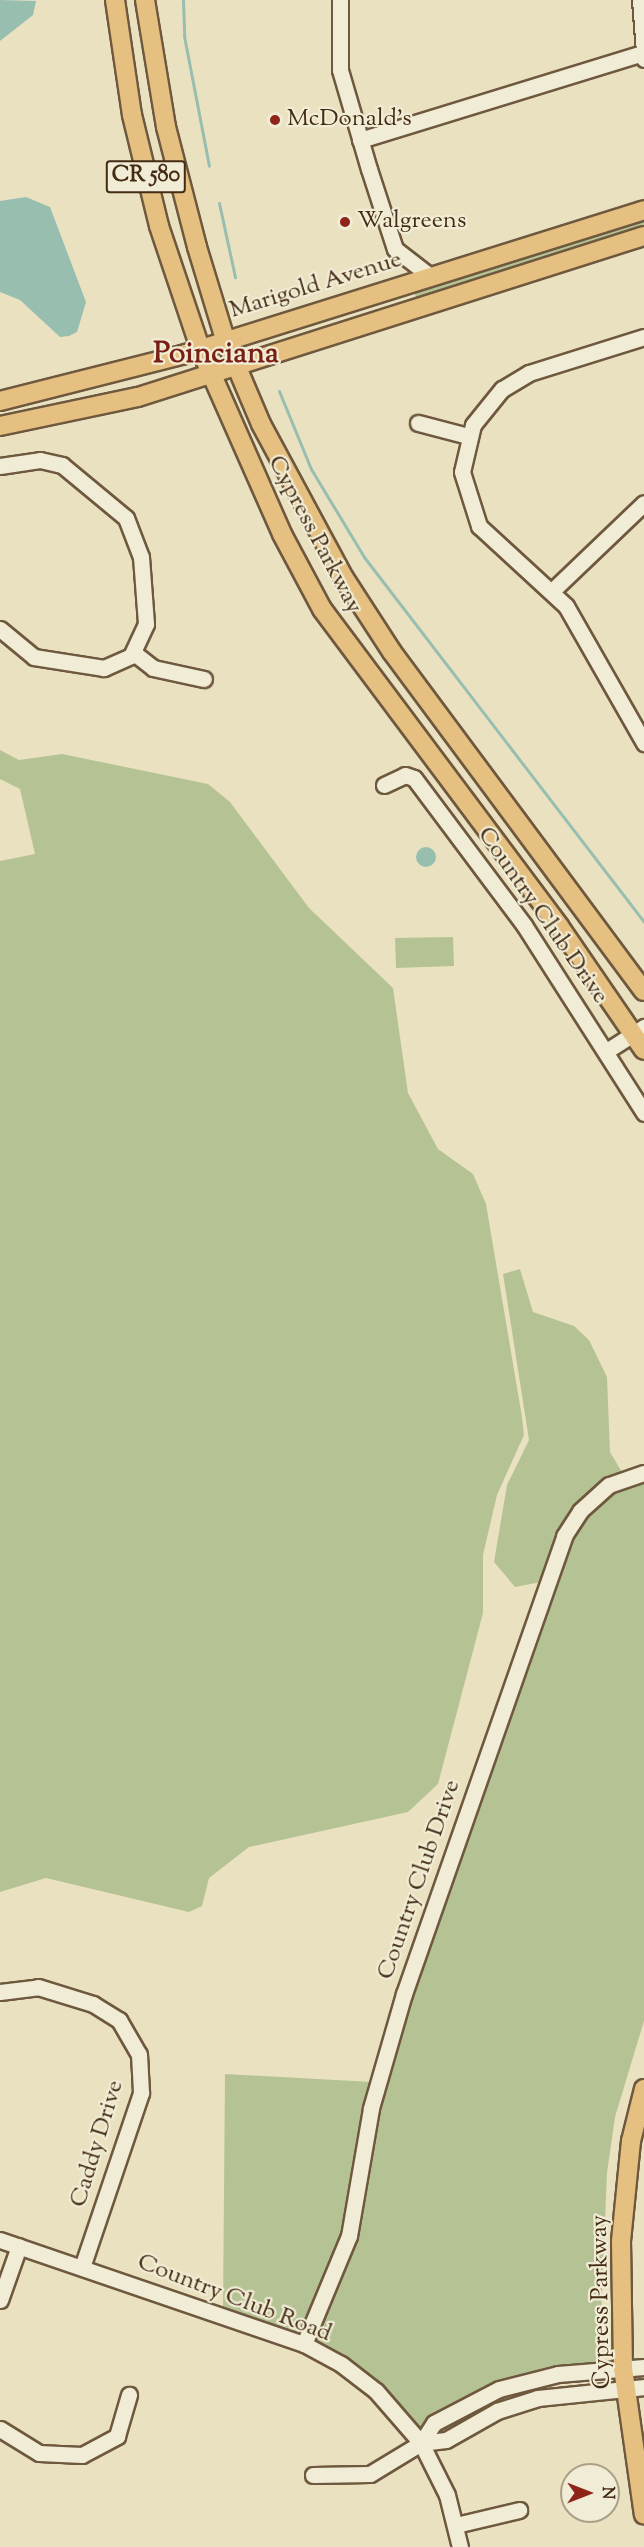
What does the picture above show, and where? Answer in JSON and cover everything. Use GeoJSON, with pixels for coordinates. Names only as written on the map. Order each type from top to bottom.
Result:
{"type":"FeatureCollection","features":[{"type":"Feature","properties":{"kind":"main road","name":"Cypress Parkway"},"geometry":{"type":"LineString","coordinates":[[115,0],[144,171],[201,348],[244,455],[322,609],[641,1037]]}},
{"type":"Feature","properties":{"kind":"main road","name":"Cypress Parkway"},"geometry":{"type":"LineString","coordinates":[[145,0],[166,127],[225,339],[234,364],[299,499],[380,633],[644,991]]}},
{"type":"Feature","properties":{"kind":"main road","name":"Marigold Avenue"},"geometry":{"type":"LineString","coordinates":[[0,402],[201,348],[644,210]]}},
{"type":"Feature","properties":{"kind":"main road","name":"Marigold Avenue"},"geometry":{"type":"LineString","coordinates":[[0,426],[138,397],[211,374],[234,364],[644,236]]}},
{"type":"Feature","properties":{"kind":"main road","name":"Cypress Parkway"},"geometry":{"type":"LineString","coordinates":[[644,2089],[631,2141],[621,2241],[623,2368],[635,2388],[644,2515]]}},
{"type":"Feature","properties":{"kind":"street"},"geometry":{"type":"LineString","coordinates":[[340,0],[340,70],[395,249],[430,276]]}},
{"type":"Feature","properties":{"kind":"street"},"geometry":{"type":"LineString","coordinates":[[360,140],[643,55],[640,0]]}},
{"type":"Feature","properties":{"kind":"street"},"geometry":{"type":"LineString","coordinates":[[644,337],[519,377],[485,405],[468,436],[462,472],[474,518],[497,547],[552,591],[588,637],[644,742]]}},
{"type":"Feature","properties":{"kind":"street"},"geometry":{"type":"LineString","coordinates":[[418,423],[468,436]]}},
{"type":"Feature","properties":{"kind":"street"},"geometry":{"type":"LineString","coordinates":[[0,466],[40,460],[62,465],[133,527],[141,557],[146,624],[134,653],[104,668],[44,659],[25,652],[0,629]]}},
{"type":"Feature","properties":{"kind":"street"},"geometry":{"type":"LineString","coordinates":[[552,591],[644,503]]}},
{"type":"Feature","properties":{"kind":"street"},"geometry":{"type":"LineString","coordinates":[[134,653],[153,668],[204,679]]}},
{"type":"Feature","properties":{"kind":"street","name":"Country Club Drive"},"geometry":{"type":"LineString","coordinates":[[384,785],[405,775],[414,778],[524,925],[608,1050],[644,1113]]}},
{"type":"Feature","properties":{"kind":"street"},"geometry":{"type":"LineString","coordinates":[[608,1050],[641,1037]]}},
{"type":"Feature","properties":{"kind":"street","name":"Country Club Drive"},"geometry":{"type":"LineString","coordinates":[[304,2344],[349,2236],[371,2108],[401,2002],[564,1536],[580,1511],[609,1485],[644,1473]]}},
{"type":"Feature","properties":{"kind":"street","name":"Caddy Drive"},"geometry":{"type":"LineString","coordinates":[[0,1992],[38,1987],[93,2004],[120,2020],[139,2054],[141,2092],[82,2267]]}},
{"type":"Feature","properties":{"kind":"street","name":"Country Club Road"},"geometry":{"type":"LineString","coordinates":[[0,2240],[304,2344],[376,2391],[421,2443],[456,2525],[460,2547]]}},
{"type":"Feature","properties":{"kind":"street"},"geometry":{"type":"LineString","coordinates":[[0,2300],[19,2246]]}},
{"type":"Feature","properties":{"kind":"street"},"geometry":{"type":"LineString","coordinates":[[421,2443],[434,2423],[499,2389],[558,2374],[644,2367]]}},
{"type":"Feature","properties":{"kind":"street"},"geometry":{"type":"LineString","coordinates":[[313,2475],[370,2474],[421,2443],[446,2440],[497,2412],[538,2398],[635,2388]]}},
{"type":"Feature","properties":{"kind":"street"},"geometry":{"type":"LineString","coordinates":[[0,2429],[39,2453],[82,2455],[117,2436],[129,2395]]}},
{"type":"Feature","properties":{"kind":"street"},"geometry":{"type":"LineString","coordinates":[[456,2525],[519,2510]]}},
{"type":"Feature","properties":{"kind":"shaded area"},"geometry":{"type":"Polygon","coordinates":[[[0,0],[36,1],[33,15],[0,41],[0,0]]]}},
{"type":"Feature","properties":{"kind":"shaded area"},"geometry":{"type":"Polygon","coordinates":[[[26,197],[50,207],[86,302],[77,332],[69,336],[60,337],[20,300],[0,292],[0,201],[26,197]]]}},
{"type":"Feature","properties":{"kind":"shaded area"},"geometry":{"type":"Polygon","coordinates":[[[644,216],[644,230],[417,301],[413,287],[644,216]]]}},
{"type":"Feature","properties":{"kind":"shaded area"},"geometry":{"type":"Polygon","coordinates":[[[0,750],[19,760],[62,754],[208,784],[230,802],[309,908],[393,988],[408,1093],[438,1149],[473,1174],[486,1204],[522,1417],[524,1435],[497,1495],[483,1555],[483,1613],[438,1784],[408,1812],[249,1847],[209,1878],[202,1906],[189,1912],[46,1878],[0,1892],[0,861],[35,854],[20,789],[0,779],[0,750]]]}},
{"type":"Feature","properties":{"kind":"shaded area"},"geometry":{"type":"Polygon","coordinates":[[[426,847],[433,850],[436,857],[433,864],[426,867],[419,864],[416,857],[419,850],[426,847]]]}},
{"type":"Feature","properties":{"kind":"shaded area"},"geometry":{"type":"Polygon","coordinates":[[[453,937],[454,966],[396,968],[395,938],[453,937]]]}},
{"type":"Feature","properties":{"kind":"shaded area"},"geometry":{"type":"Polygon","coordinates":[[[520,1269],[533,1312],[574,1326],[589,1340],[607,1377],[610,1452],[623,1474],[606,1480],[541,1582],[515,1587],[494,1562],[507,1485],[529,1440],[503,1274],[520,1269]]]}},
{"type":"Feature","properties":{"kind":"shaded area"},"geometry":{"type":"Polygon","coordinates":[[[637,1481],[644,1483],[644,2021],[615,2117],[607,2173],[599,2365],[497,2384],[430,2419],[421,2433],[312,2341],[355,2237],[377,2109],[411,1991],[570,1539],[585,1515],[612,1490],[637,1481]]]}},
{"type":"Feature","properties":{"kind":"shaded area"},"geometry":{"type":"Polygon","coordinates":[[[225,2074],[372,2082],[343,2234],[300,2337],[223,2309],[225,2074]]]}},
{"type":"Feature","properties":{"kind":"waterway"},"geometry":{"type":"LineString","coordinates":[[183,0],[184,36],[209,166]]}},
{"type":"Feature","properties":{"kind":"waterway"},"geometry":{"type":"LineString","coordinates":[[219,203],[235,277]]}},
{"type":"Feature","properties":{"kind":"waterway"},"geometry":{"type":"LineString","coordinates":[[279,391],[311,469],[364,557],[644,922]]}},
{"type":"Feature","properties":{"kind":"place","name":"McDonald's"},"geometry":{"type":"Point","coordinates":[275,120]}},
{"type":"Feature","properties":{"kind":"place","name":"Walgreens"},"geometry":{"type":"Point","coordinates":[345,222]}},
{"type":"Feature","properties":{"kind":"district","name":"Poinciana"},"geometry":{"type":"Point","coordinates":[216,355]}}]}
